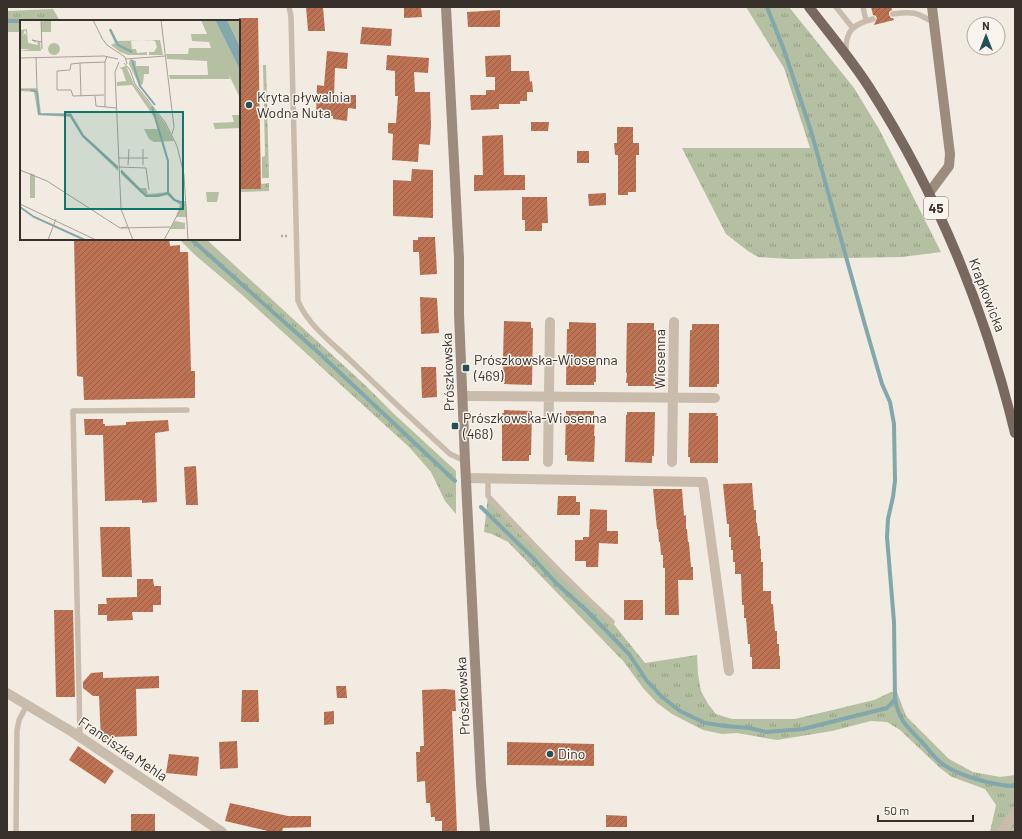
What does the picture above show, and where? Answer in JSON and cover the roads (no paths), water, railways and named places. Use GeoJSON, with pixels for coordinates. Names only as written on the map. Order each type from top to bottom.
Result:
{"type":"FeatureCollection","features":[{"type":"Feature","properties":{"kind":"main road","name":"Prószkowska"},"geometry":{"type":"LineString","coordinates":[[446,7],[459,258],[459,314],[465,461],[481,783],[485,832]]}},
{"type":"Feature","properties":{"kind":"main road","name":"Krapkowicka"},"geometry":{"type":"LineString","coordinates":[[809,7],[868,86],[929,193],[950,238],[972,292],[991,345],[1006,394],[1015,433]]}},
{"type":"Feature","properties":{"kind":"main road"},"geometry":{"type":"LineString","coordinates":[[929,193],[949,166],[950,154],[932,7]]}},
{"type":"Feature","properties":{"kind":"street"},"geometry":{"type":"LineString","coordinates":[[548,462],[550,322]]}},
{"type":"Feature","properties":{"kind":"street","name":"Wiosenna"},"geometry":{"type":"LineString","coordinates":[[672,462],[674,322]]}},
{"type":"Feature","properties":{"kind":"street","name":"Wiosenna"},"geometry":{"type":"LineString","coordinates":[[463,396],[715,398]]}},
{"type":"Feature","properties":{"kind":"street"},"geometry":{"type":"LineString","coordinates":[[466,478],[488,477],[703,482],[729,671]]}},
{"type":"Feature","properties":{"kind":"street","name":"Franciszka Mehla"},"geometry":{"type":"LineString","coordinates":[[7,693],[80,737],[222,832]]}},
{"type":"Feature","properties":{"kind":"street"},"geometry":{"type":"LineString","coordinates":[[1002,832],[1015,812]]}},
{"type":"Feature","properties":{"kind":"lane"},"geometry":{"type":"LineString","coordinates":[[289,7],[298,301],[302,310],[312,324],[371,381],[450,454],[465,461]]}},
{"type":"Feature","properties":{"kind":"lane"},"geometry":{"type":"LineString","coordinates":[[836,7],[852,27]]}},
{"type":"Feature","properties":{"kind":"lane"},"geometry":{"type":"LineString","coordinates":[[863,7],[866,21]]}},
{"type":"Feature","properties":{"kind":"lane"},"geometry":{"type":"LineString","coordinates":[[893,14],[910,9],[934,23]]}},
{"type":"Feature","properties":{"kind":"lane"},"geometry":{"type":"LineString","coordinates":[[846,56],[845,44],[852,27],[873,18]]}},
{"type":"Feature","properties":{"kind":"lane"},"geometry":{"type":"LineString","coordinates":[[80,737],[73,412],[187,410]]}},
{"type":"Feature","properties":{"kind":"lane"},"geometry":{"type":"LineString","coordinates":[[488,477],[488,496],[524,536],[573,586],[612,622]]}},
{"type":"Feature","properties":{"kind":"lane"},"geometry":{"type":"LineString","coordinates":[[16,832],[17,731],[19,720],[27,705]]}},
{"type":"Feature","properties":{"kind":"waterway"},"geometry":{"type":"LineString","coordinates":[[481,507],[629,654],[647,681],[662,697],[680,711],[705,723],[750,728],[766,732],[803,729],[887,708],[895,699],[894,622],[887,537],[888,519],[895,481],[894,424],[890,402],[882,384],[811,131],[784,50],[767,7]]}},
{"type":"Feature","properties":{"kind":"waterway"},"geometry":{"type":"LineString","coordinates":[[7,21],[20,21]]}},
{"type":"Feature","properties":{"kind":"waterway"},"geometry":{"type":"LineString","coordinates":[[192,240],[319,353],[455,481]]}},
{"type":"Feature","properties":{"kind":"waterway"},"geometry":{"type":"LineString","coordinates":[[895,699],[901,718],[936,759],[954,771],[975,779],[1007,786],[1015,786]]}},
{"type":"Feature","properties":{"kind":"place","name":"Kryta pływalnia Wodna Nuta"},"geometry":{"type":"Point","coordinates":[249,105]}},
{"type":"Feature","properties":{"kind":"place","name":"Prószkowska-Wiosenna (469)"},"geometry":{"type":"Point","coordinates":[466,368]}},
{"type":"Feature","properties":{"kind":"place","name":"Prószkowska-Wiosenna (468)"},"geometry":{"type":"Point","coordinates":[455,426]}},
{"type":"Feature","properties":{"kind":"place","name":"Dino"},"geometry":{"type":"Point","coordinates":[550,754]}}]}
